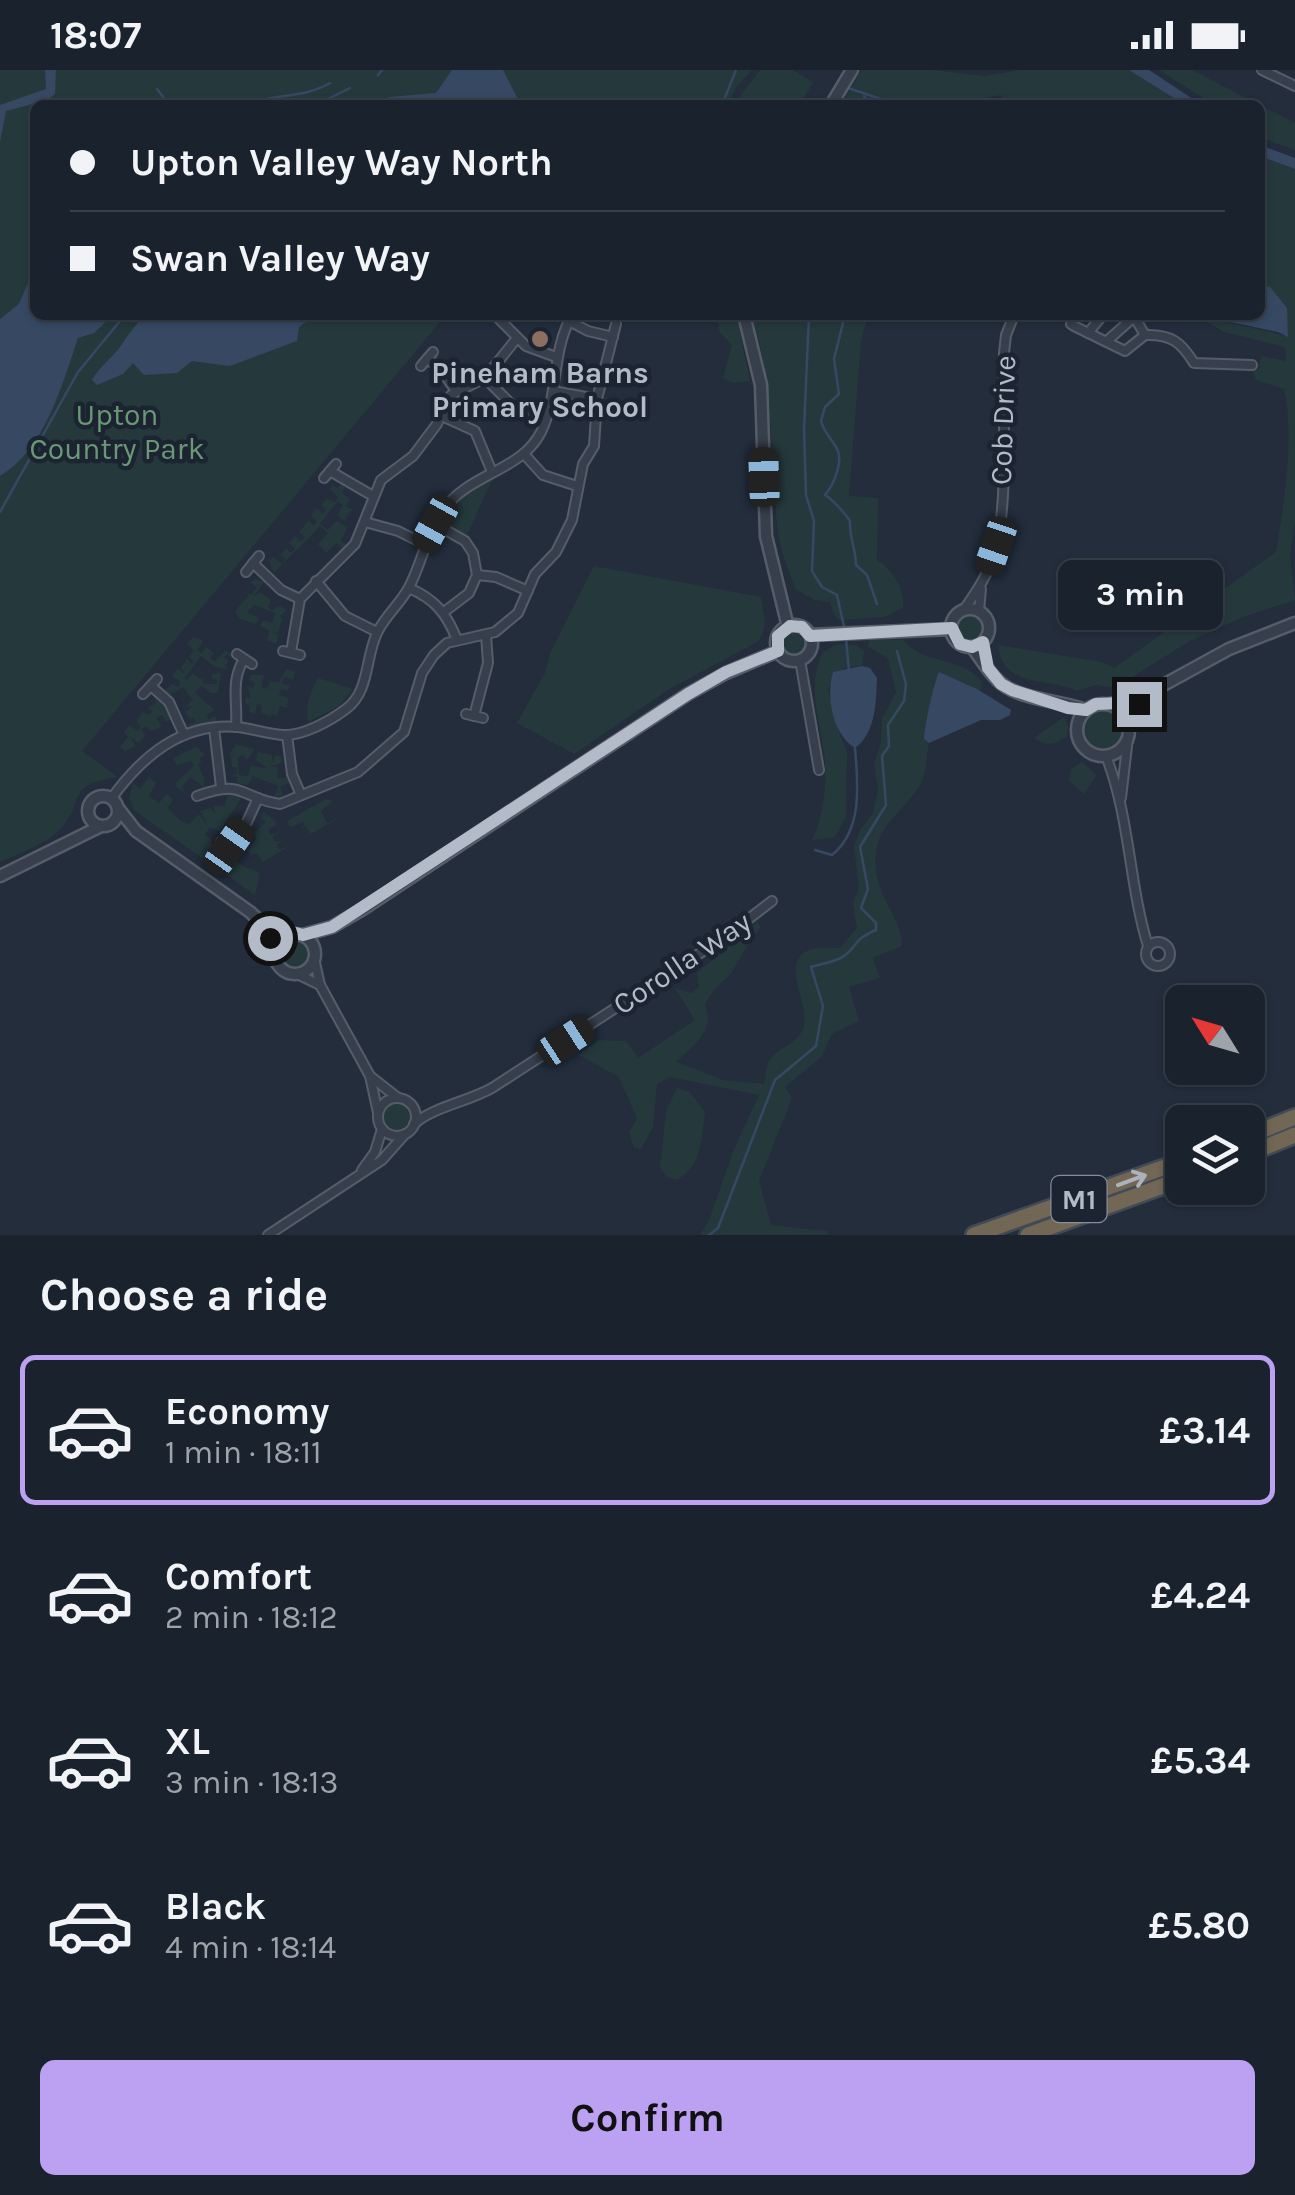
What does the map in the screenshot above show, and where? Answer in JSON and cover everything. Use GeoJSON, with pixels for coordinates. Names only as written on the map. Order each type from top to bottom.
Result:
{"type":"FeatureCollection","features":[{"type":"Feature","properties":{"kind":"highway"},"geometry":{"type":"LineString","coordinates":[[1265,1129],[1295,1117]]}},
{"type":"Feature","properties":{"kind":"highway"},"geometry":{"type":"LineString","coordinates":[[1265,1147],[1295,1136]]}},
{"type":"Feature","properties":{"kind":"highway","name":"M1"},"geometry":{"type":"LineString","coordinates":[[974,1235],[1165,1167]]}},
{"type":"Feature","properties":{"kind":"highway","name":"M1"},"geometry":{"type":"LineString","coordinates":[[1028,1235],[1165,1185]]}},
{"type":"Feature","properties":{"kind":"street"},"geometry":{"type":"LineString","coordinates":[[834,100],[852,70]]}},
{"type":"Feature","properties":{"kind":"street"},"geometry":{"type":"LineString","coordinates":[[1262,70],[1295,86]]}},
{"type":"Feature","properties":{"kind":"street"},"geometry":{"type":"LineString","coordinates":[[499,320],[536,352],[556,357]]}},
{"type":"Feature","properties":{"kind":"street"},"geometry":{"type":"LineString","coordinates":[[0,876],[117,816],[114,804],[150,754],[184,735],[236,727],[287,736],[328,720],[355,700],[377,632],[409,588],[435,524],[458,493],[524,454],[539,436],[554,391],[556,357],[569,320]]}},
{"type":"Feature","properties":{"kind":"street"},"geometry":{"type":"LineString","coordinates":[[573,320],[588,331],[613,336]]}},
{"type":"Feature","properties":{"kind":"street"},"geometry":{"type":"LineString","coordinates":[[745,320],[761,385],[766,536],[788,627]]}},
{"type":"Feature","properties":{"kind":"street","name":"Cob Drive"},"geometry":{"type":"LineString","coordinates":[[963,610],[981,584],[996,546],[1004,353],[1012,320]]}},
{"type":"Feature","properties":{"kind":"street"},"geometry":{"type":"LineString","coordinates":[[1073,320],[1071,324],[1125,352],[1144,335],[1160,334],[1181,343],[1194,363],[1252,365]]}},
{"type":"Feature","properties":{"kind":"street"},"geometry":{"type":"LineString","coordinates":[[1088,333],[1099,320]]}},
{"type":"Feature","properties":{"kind":"street"},"geometry":{"type":"LineString","coordinates":[[1107,342],[1129,320]]}},
{"type":"Feature","properties":{"kind":"street"},"geometry":{"type":"LineString","coordinates":[[1135,320],[1144,335]]}},
{"type":"Feature","properties":{"kind":"street"},"geometry":{"type":"LineString","coordinates":[[197,796],[221,787],[234,788],[280,804],[351,777],[397,740],[407,725],[422,672],[434,654],[447,643],[486,635],[512,621],[535,574],[559,546],[572,520],[577,486],[594,446],[593,421],[616,324]]}},
{"type":"Feature","properties":{"kind":"street"},"geometry":{"type":"LineString","coordinates":[[291,653],[300,600],[346,556],[365,522],[381,480],[409,461],[456,390],[485,378],[517,338]]}},
{"type":"Feature","properties":{"kind":"street"},"geometry":{"type":"LineString","coordinates":[[427,359],[440,368],[456,390]]}},
{"type":"Feature","properties":{"kind":"street"},"geometry":{"type":"LineString","coordinates":[[485,378],[512,406],[544,424]]}},
{"type":"Feature","properties":{"kind":"street"},"geometry":{"type":"LineString","coordinates":[[554,391],[597,399]]}},
{"type":"Feature","properties":{"kind":"street"},"geometry":{"type":"LineString","coordinates":[[442,416],[475,431],[492,472]]}},
{"type":"Feature","properties":{"kind":"street"},"geometry":{"type":"LineString","coordinates":[[524,454],[543,475],[577,486]]}},
{"type":"Feature","properties":{"kind":"street"},"geometry":{"type":"LineString","coordinates":[[330,471],[373,496]]}},
{"type":"Feature","properties":{"kind":"street"},"geometry":{"type":"LineString","coordinates":[[365,522],[424,544]]}},
{"type":"Feature","properties":{"kind":"street"},"geometry":{"type":"LineString","coordinates":[[435,524],[465,541],[477,575],[468,593],[444,612]]}},
{"type":"Feature","properties":{"kind":"street"},"geometry":{"type":"LineString","coordinates":[[246,572],[256,560],[281,590],[300,600]]}},
{"type":"Feature","properties":{"kind":"street"},"geometry":{"type":"LineString","coordinates":[[477,575],[496,577],[528,591]]}},
{"type":"Feature","properties":{"kind":"street"},"geometry":{"type":"LineString","coordinates":[[316,581],[345,616],[377,632]]}},
{"type":"Feature","properties":{"kind":"street","name":"Cob Drive"},"geometry":{"type":"LineString","coordinates":[[979,611],[981,584]]}},
{"type":"Feature","properties":{"kind":"street"},"geometry":{"type":"LineString","coordinates":[[409,588],[428,597],[444,612],[457,640]]}},
{"type":"Feature","properties":{"kind":"street"},"geometry":{"type":"LineString","coordinates":[[963,610],[979,611],[989,627],[978,645],[960,644],[952,628],[954,618],[963,610]]}},
{"type":"Feature","properties":{"kind":"street"},"geometry":{"type":"LineString","coordinates":[[1078,720],[1096,704],[1148,694],[1229,649],[1295,623]]}},
{"type":"Feature","properties":{"kind":"street"},"geometry":{"type":"LineString","coordinates":[[788,627],[802,627],[810,636],[810,653],[800,660],[785,659],[778,651],[778,636],[788,627]]}},
{"type":"Feature","properties":{"kind":"street"},"geometry":{"type":"LineString","coordinates":[[810,636],[952,628]]}},
{"type":"Feature","properties":{"kind":"street"},"geometry":{"type":"LineString","coordinates":[[475,716],[488,663],[486,635]]}},
{"type":"Feature","properties":{"kind":"street"},"geometry":{"type":"LineString","coordinates":[[978,645],[988,668],[1001,684],[1068,708],[1086,710]]}},
{"type":"Feature","properties":{"kind":"street"},"geometry":{"type":"LineString","coordinates":[[320,984],[282,969],[275,957],[280,940],[332,927],[688,694],[726,672],[778,651]]}},
{"type":"Feature","properties":{"kind":"street"},"geometry":{"type":"LineString","coordinates":[[236,727],[234,686],[244,659]]}},
{"type":"Feature","properties":{"kind":"street"},"geometry":{"type":"LineString","coordinates":[[800,660],[819,770]]}},
{"type":"Feature","properties":{"kind":"street"},"geometry":{"type":"LineString","coordinates":[[144,694],[154,682],[169,702],[184,735]]}},
{"type":"Feature","properties":{"kind":"street"},"geometry":{"type":"LineString","coordinates":[[1120,804],[1129,725],[1148,694]]}},
{"type":"Feature","properties":{"kind":"street"},"geometry":{"type":"LineString","coordinates":[[1110,704],[1122,712],[1129,725]]}},
{"type":"Feature","properties":{"kind":"street"},"geometry":{"type":"LineString","coordinates":[[1068,708],[1078,720],[1080,743],[1093,754],[1106,756],[1120,750],[1128,738]]}},
{"type":"Feature","properties":{"kind":"street"},"geometry":{"type":"LineString","coordinates":[[214,728],[221,787]]}},
{"type":"Feature","properties":{"kind":"street"},"geometry":{"type":"LineString","coordinates":[[287,736],[292,774],[301,795]]}},
{"type":"Feature","properties":{"kind":"street"},"geometry":{"type":"LineString","coordinates":[[1106,756],[1120,804],[1143,931],[1152,944]]}},
{"type":"Feature","properties":{"kind":"street"},"geometry":{"type":"LineString","coordinates":[[70,840],[95,798],[104,796],[136,830],[262,924],[276,949]]}},
{"type":"Feature","properties":{"kind":"street"},"geometry":{"type":"LineString","coordinates":[[229,847],[258,798]]}},
{"type":"Feature","properties":{"kind":"street"},"geometry":{"type":"LineString","coordinates":[[88,810],[91,820],[136,830]]}},
{"type":"Feature","properties":{"kind":"street","name":"Corolla Way"},"geometry":{"type":"LineString","coordinates":[[414,1124],[435,1110],[458,1105],[492,1088],[726,937],[772,900]]}},
{"type":"Feature","properties":{"kind":"street"},"geometry":{"type":"LineString","coordinates":[[262,924],[297,935],[314,953],[320,984],[370,1076],[382,1128],[375,1152],[360,1174]]}},
{"type":"Feature","properties":{"kind":"street"},"geometry":{"type":"LineString","coordinates":[[297,974],[307,970],[332,927]]}},
{"type":"Feature","properties":{"kind":"street"},"geometry":{"type":"LineString","coordinates":[[370,1076],[399,1098],[435,1110]]}},
{"type":"Feature","properties":{"kind":"street"},"geometry":{"type":"LineString","coordinates":[[378,1113],[384,1104],[399,1098]]}},
{"type":"Feature","properties":{"kind":"street"},"geometry":{"type":"LineString","coordinates":[[268,1235],[382,1160],[414,1124],[415,1112],[409,1102]]}},
{"type":"Feature","properties":{"kind":"street"},"geometry":{"type":"LineString","coordinates":[[382,1128],[393,1135],[405,1134]]}},
{"type":"Feature","properties":{"kind":"green space","name":"Upton Country Park"},"geometry":{"type":"Polygon","coordinates":[[[0,70],[752,70],[730,100],[30,100],[30,320],[442,320],[82,751],[118,777],[100,780],[82,790],[58,831],[0,862],[0,70]]]}},
{"type":"Feature","properties":{"kind":"green space"},"geometry":{"type":"Polygon","coordinates":[[[760,70],[793,70],[813,82],[803,100],[737,100],[760,70]]]}},
{"type":"Feature","properties":{"kind":"green space"},"geometry":{"type":"Polygon","coordinates":[[[862,70],[933,70],[985,76],[1019,70],[1129,70],[1177,100],[1003,100],[1001,95],[976,100],[844,100],[862,70]]]}},
{"type":"Feature","properties":{"kind":"green space"},"geometry":{"type":"Polygon","coordinates":[[[1159,70],[1192,70],[1250,100],[1206,100],[1159,70]]]}},
{"type":"Feature","properties":{"kind":"green space"},"geometry":{"type":"Polygon","coordinates":[[[1265,108],[1295,123],[1295,150],[1265,139],[1265,108]]]}},
{"type":"Feature","properties":{"kind":"green space"},"geometry":{"type":"Polygon","coordinates":[[[1265,158],[1295,169],[1295,522],[1290,556],[1295,600],[1243,617],[1188,642],[1115,688],[1096,685],[1077,691],[1028,679],[1008,669],[998,645],[1102,662],[1114,668],[1276,552],[1287,470],[1287,407],[1284,389],[1256,380],[1253,371],[1259,369],[1261,356],[1286,361],[1285,347],[1224,332],[1204,320],[1287,336],[1265,285],[1265,158]]]}},
{"type":"Feature","properties":{"kind":"green space"},"geometry":{"type":"Polygon","coordinates":[[[713,320],[737,320],[750,381],[733,383],[723,378],[732,345],[718,330],[719,324],[713,320]]]}},
{"type":"Feature","properties":{"kind":"green space"},"geometry":{"type":"Polygon","coordinates":[[[752,320],[867,320],[861,341],[849,496],[878,498],[877,560],[897,581],[903,608],[884,617],[840,620],[830,602],[815,600],[796,590],[779,538],[768,396],[752,320]]]}},
{"type":"Feature","properties":{"kind":"green space"},"geometry":{"type":"Polygon","coordinates":[[[493,478],[467,535],[446,525],[444,522],[464,495],[493,478]]]}},
{"type":"Feature","properties":{"kind":"green space"},"geometry":{"type":"Polygon","coordinates":[[[341,484],[345,487],[342,493],[350,499],[346,506],[354,511],[345,521],[337,515],[343,505],[338,501],[320,524],[328,530],[336,521],[347,527],[341,541],[349,546],[344,550],[337,543],[326,553],[318,544],[328,533],[320,526],[274,573],[269,561],[273,557],[282,564],[286,559],[280,555],[286,548],[291,553],[295,549],[289,543],[295,536],[301,542],[305,537],[299,532],[309,520],[313,526],[317,522],[311,515],[317,508],[323,514],[326,509],[321,505],[327,499],[335,502],[338,497],[330,490],[332,485],[338,488],[341,484]]]}},
{"type":"Feature","properties":{"kind":"green space"},"geometry":{"type":"Polygon","coordinates":[[[594,566],[761,597],[765,622],[757,642],[671,688],[574,754],[517,723],[545,673],[550,654],[594,566]]]}},
{"type":"Feature","properties":{"kind":"green space"},"geometry":{"type":"Polygon","coordinates":[[[255,579],[264,582],[253,597],[260,592],[271,600],[271,610],[280,606],[287,610],[280,616],[278,633],[272,632],[278,635],[276,644],[267,640],[270,631],[260,626],[263,620],[272,623],[275,613],[254,605],[247,612],[259,618],[256,624],[240,619],[235,611],[249,595],[246,591],[251,595],[257,587],[251,583],[255,579]]]}},
{"type":"Feature","properties":{"kind":"green space"},"geometry":{"type":"Polygon","coordinates":[[[970,616],[979,620],[983,629],[979,638],[970,642],[961,638],[957,629],[961,620],[970,616]]]}},
{"type":"Feature","properties":{"kind":"green space"},"geometry":{"type":"Polygon","coordinates":[[[794,630],[804,634],[808,644],[804,654],[794,658],[784,654],[780,644],[784,634],[794,630]]]}},
{"type":"Feature","properties":{"kind":"green space"},"geometry":{"type":"Polygon","coordinates":[[[193,637],[203,641],[197,650],[202,653],[206,647],[214,653],[210,658],[215,662],[225,651],[234,655],[224,657],[229,661],[225,666],[229,670],[214,666],[201,656],[185,678],[193,673],[203,677],[203,684],[217,684],[217,680],[211,679],[212,674],[221,673],[218,693],[201,686],[195,693],[215,710],[207,714],[208,719],[216,716],[216,722],[191,727],[186,725],[196,722],[185,712],[193,706],[185,707],[193,700],[183,687],[169,695],[165,690],[172,684],[178,687],[181,682],[172,676],[178,669],[185,674],[181,667],[187,659],[194,662],[189,657],[194,650],[187,644],[193,637]]]}},
{"type":"Feature","properties":{"kind":"green space"},"geometry":{"type":"Polygon","coordinates":[[[869,640],[904,640],[921,653],[964,668],[982,682],[980,691],[963,682],[934,681],[924,732],[929,743],[924,777],[883,832],[876,852],[878,879],[902,946],[873,958],[880,978],[849,987],[859,1021],[832,1034],[822,1056],[785,1087],[792,1098],[759,1181],[771,1225],[827,1231],[828,1235],[700,1235],[759,1095],[670,1077],[657,1084],[653,1127],[641,1149],[634,1148],[629,1132],[637,1119],[619,1077],[579,1055],[598,1040],[626,1041],[638,1058],[695,1020],[675,988],[691,993],[699,987],[697,973],[757,922],[761,927],[705,1005],[705,1030],[676,1062],[723,1080],[764,1084],[769,1061],[800,1034],[805,1019],[796,974],[800,956],[812,949],[840,948],[857,928],[853,903],[859,888],[854,847],[860,830],[873,813],[878,790],[874,764],[881,742],[882,719],[896,692],[888,658],[868,647],[869,640]]]}},
{"type":"Feature","properties":{"kind":"green space"},"geometry":{"type":"Polygon","coordinates":[[[838,644],[856,645],[864,651],[862,666],[844,668],[828,689],[847,752],[846,817],[834,838],[812,840],[825,781],[815,679],[823,652],[838,644]]]}},
{"type":"Feature","properties":{"kind":"green space"},"geometry":{"type":"Polygon","coordinates":[[[286,669],[295,672],[293,680],[284,677],[282,684],[290,685],[288,691],[281,689],[279,695],[289,698],[290,708],[280,706],[277,716],[271,714],[270,719],[261,713],[262,705],[257,704],[255,714],[249,712],[245,698],[251,698],[247,686],[253,688],[255,683],[249,680],[251,675],[264,675],[261,687],[267,689],[270,681],[279,683],[286,669]]]}},
{"type":"Feature","properties":{"kind":"green space"},"geometry":{"type":"Polygon","coordinates":[[[318,678],[353,689],[339,706],[308,722],[309,699],[318,678]]]}},
{"type":"Feature","properties":{"kind":"green space"},"geometry":{"type":"Polygon","coordinates":[[[155,699],[164,705],[171,719],[166,722],[162,715],[157,718],[161,727],[152,731],[146,726],[141,729],[145,736],[138,743],[131,737],[135,746],[125,751],[120,747],[128,737],[124,732],[129,725],[138,731],[141,726],[136,722],[143,712],[149,715],[152,711],[148,708],[156,703],[155,699]]]}},
{"type":"Feature","properties":{"kind":"green space"},"geometry":{"type":"Polygon","coordinates":[[[1103,708],[1118,715],[1125,730],[1118,745],[1103,752],[1088,745],[1081,730],[1088,715],[1103,708]]]}},
{"type":"Feature","properties":{"kind":"green space"},"geometry":{"type":"Polygon","coordinates":[[[1064,717],[1068,725],[1063,739],[1047,744],[1034,738],[1064,717]]]}},
{"type":"Feature","properties":{"kind":"green space"},"geometry":{"type":"Polygon","coordinates":[[[236,744],[254,749],[248,759],[242,755],[238,758],[239,775],[248,776],[251,766],[267,768],[256,760],[258,752],[272,755],[272,763],[275,755],[282,757],[281,763],[269,767],[277,767],[278,779],[288,777],[289,783],[280,787],[283,796],[274,797],[278,786],[253,776],[248,785],[236,783],[237,777],[231,776],[237,773],[236,767],[232,767],[229,754],[236,744]]]}},
{"type":"Feature","properties":{"kind":"green space"},"geometry":{"type":"Polygon","coordinates":[[[196,747],[205,755],[198,764],[204,787],[190,777],[182,787],[187,795],[174,784],[194,766],[191,761],[177,765],[173,758],[196,747]]]}},
{"type":"Feature","properties":{"kind":"green space"},"geometry":{"type":"Polygon","coordinates":[[[1082,762],[1097,775],[1084,794],[1069,781],[1071,769],[1082,762]]]}},
{"type":"Feature","properties":{"kind":"green space"},"geometry":{"type":"Polygon","coordinates":[[[149,777],[156,783],[149,796],[159,803],[167,794],[173,800],[168,808],[180,821],[190,824],[198,814],[208,825],[200,811],[210,808],[216,815],[213,806],[225,806],[228,794],[242,797],[220,831],[210,828],[205,834],[211,843],[243,866],[260,873],[255,895],[135,811],[129,798],[133,783],[140,789],[149,777]]]}},
{"type":"Feature","properties":{"kind":"green space"},"geometry":{"type":"Polygon","coordinates":[[[326,799],[333,801],[321,811],[327,823],[341,817],[305,837],[310,833],[306,826],[300,829],[304,822],[290,827],[287,821],[326,799]]]}},
{"type":"Feature","properties":{"kind":"green space"},"geometry":{"type":"Polygon","coordinates":[[[264,812],[275,821],[276,825],[268,830],[271,835],[280,832],[273,837],[275,842],[284,840],[277,844],[279,849],[288,847],[263,862],[257,853],[252,855],[248,851],[256,839],[254,833],[266,822],[261,818],[264,812]]]}},
{"type":"Feature","properties":{"kind":"green space"},"geometry":{"type":"Polygon","coordinates":[[[295,938],[306,943],[311,954],[306,965],[295,970],[284,965],[279,954],[284,943],[295,938]]]}},
{"type":"Feature","properties":{"kind":"green space"},"geometry":{"type":"Polygon","coordinates":[[[677,1088],[690,1092],[705,1112],[695,1160],[676,1180],[660,1168],[666,1111],[677,1088]]]}},
{"type":"Feature","properties":{"kind":"green space"},"geometry":{"type":"Polygon","coordinates":[[[397,1103],[407,1107],[411,1117],[407,1127],[397,1131],[387,1127],[383,1117],[387,1107],[397,1103]]]}},
{"type":"Feature","properties":{"kind":"water"},"geometry":{"type":"Polygon","coordinates":[[[45,70],[56,70],[55,94],[48,100],[30,100],[30,105],[6,111],[0,142],[0,105],[46,89],[45,70]]]}},
{"type":"Feature","properties":{"kind":"water"},"geometry":{"type":"Polygon","coordinates":[[[452,70],[503,70],[518,100],[385,100],[436,93],[452,70]]]}},
{"type":"Feature","properties":{"kind":"water"},"geometry":{"type":"Polygon","coordinates":[[[1129,70],[1149,70],[1194,100],[1177,100],[1129,70]]]}},
{"type":"Feature","properties":{"kind":"water"},"geometry":{"type":"Polygon","coordinates":[[[1265,147],[1295,158],[1295,169],[1265,158],[1265,147]]]}},
{"type":"Feature","properties":{"kind":"water"},"geometry":{"type":"Polygon","coordinates":[[[30,278],[30,320],[108,320],[94,333],[78,338],[40,433],[16,464],[0,476],[0,319],[19,304],[30,278]]]}},
{"type":"Feature","properties":{"kind":"water"},"geometry":{"type":"Polygon","coordinates":[[[1265,286],[1287,308],[1288,337],[1221,320],[1265,320],[1265,286]]]}},
{"type":"Feature","properties":{"kind":"water"},"geometry":{"type":"Polygon","coordinates":[[[141,320],[309,320],[299,327],[297,341],[230,366],[192,361],[177,373],[144,375],[133,363],[123,374],[97,385],[92,380],[95,375],[141,320]]]}},
{"type":"Feature","properties":{"kind":"water"},"geometry":{"type":"Polygon","coordinates":[[[870,668],[877,678],[876,697],[871,726],[855,748],[836,724],[831,682],[833,672],[870,668]]]}},
{"type":"Feature","properties":{"kind":"water"},"geometry":{"type":"Polygon","coordinates":[[[939,672],[977,689],[1011,710],[1010,715],[1000,720],[981,720],[929,743],[924,733],[939,672]]]}},
{"type":"Feature","properties":{"kind":"waterway"},"geometry":{"type":"LineString","coordinates":[[378,75],[382,70]]}},
{"type":"Feature","properties":{"kind":"waterway"},"geometry":{"type":"LineString","coordinates":[[724,100],[736,70]]}},
{"type":"Feature","properties":{"kind":"waterway"},"geometry":{"type":"LineString","coordinates":[[262,100],[309,92],[330,83]]}},
{"type":"Feature","properties":{"kind":"waterway"},"geometry":{"type":"LineString","coordinates":[[326,100],[350,88]]}},
{"type":"Feature","properties":{"kind":"waterway"},"geometry":{"type":"LineString","coordinates":[[848,88],[884,100]]}},
{"type":"Feature","properties":{"kind":"waterway"},"geometry":{"type":"LineString","coordinates":[[157,89],[165,100]]}},
{"type":"Feature","properties":{"kind":"waterway"},"geometry":{"type":"LineString","coordinates":[[864,96],[867,100]]}},
{"type":"Feature","properties":{"kind":"waterway"},"geometry":{"type":"LineString","coordinates":[[0,512],[78,372],[121,320]]}},
{"type":"Feature","properties":{"kind":"waterway"},"geometry":{"type":"LineString","coordinates":[[809,320],[804,429],[806,495],[814,521],[812,571],[822,587],[837,595],[845,631]]}},
{"type":"Feature","properties":{"kind":"waterway"},"geometry":{"type":"LineString","coordinates":[[844,320],[834,359],[839,394],[825,407],[821,421],[839,454],[834,480],[825,495],[850,521],[856,565],[867,575],[877,604]]}},
{"type":"Feature","properties":{"kind":"waterway"},"geometry":{"type":"LineString","coordinates":[[846,639],[849,671]]}},
{"type":"Feature","properties":{"kind":"waterway"},"geometry":{"type":"LineString","coordinates":[[709,1235],[718,1228],[775,1080],[816,1046],[823,1006],[811,967],[840,958],[876,930],[876,923],[861,908],[868,889],[860,847],[886,805],[882,756],[889,746],[888,725],[904,701],[906,684],[897,651]]}},
{"type":"Feature","properties":{"kind":"waterway"},"geometry":{"type":"LineString","coordinates":[[815,850],[832,855],[849,833],[856,806],[855,748]]}},
{"type":"Feature","properties":{"kind":"place","name":"Pineham Barns Primary School"},"geometry":{"type":"Point","coordinates":[540,339]}},
{"type":"Feature","properties":{"kind":"route"},"geometry":{"type":"LineString","coordinates":[[270,938],[262,924],[303,935],[332,927],[688,694],[726,672],[778,651],[778,636],[790,626],[802,627],[810,636],[952,628],[952,635],[960,644],[972,647],[983,642],[988,668],[1001,684],[1012,690],[1086,710],[1096,704],[1122,703],[1148,694],[1139,704]]}}]}
